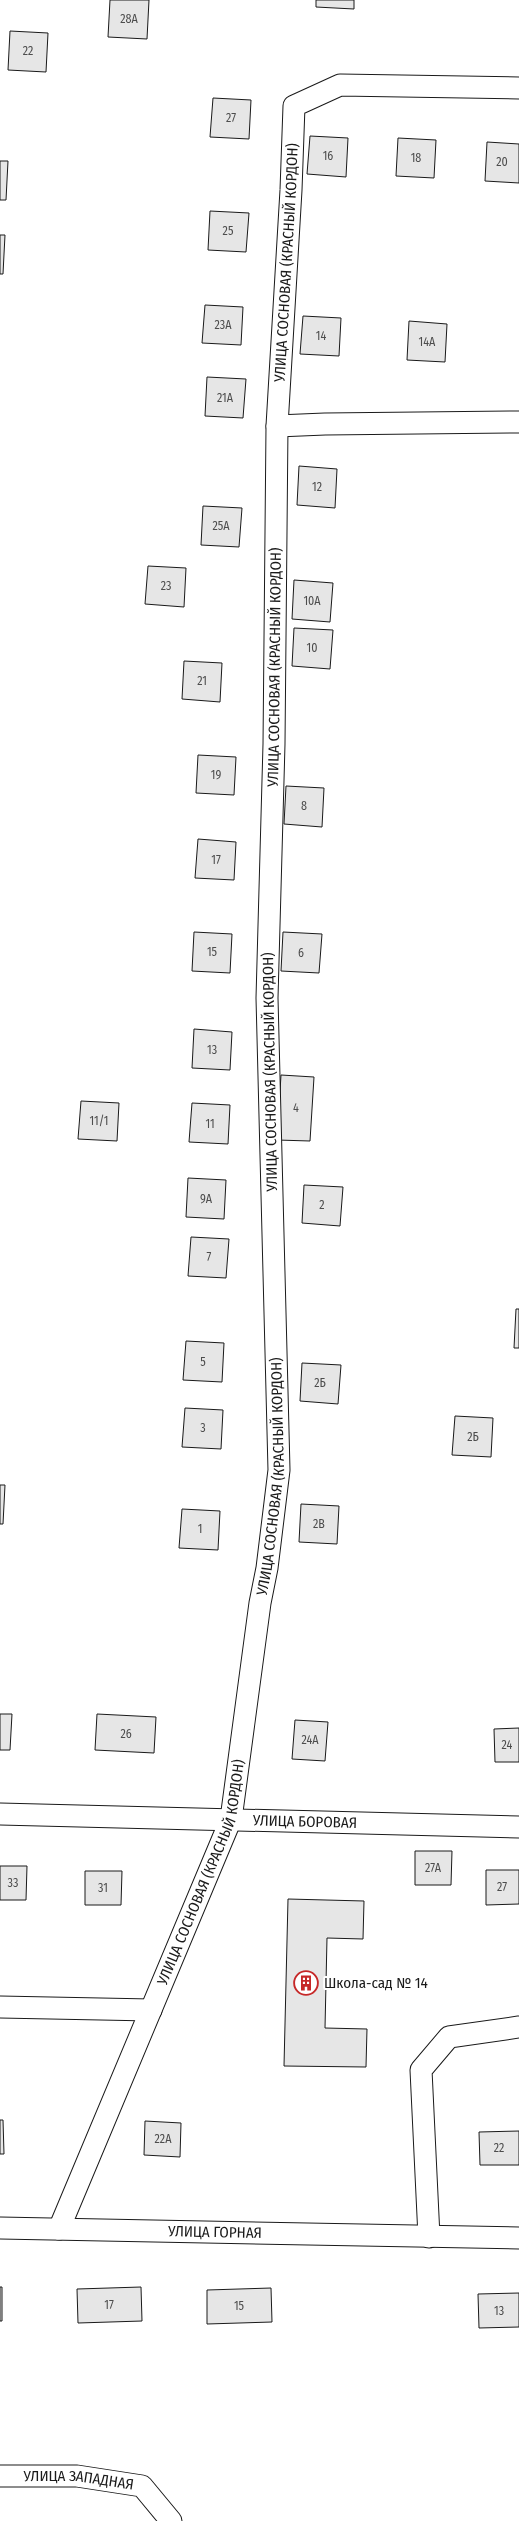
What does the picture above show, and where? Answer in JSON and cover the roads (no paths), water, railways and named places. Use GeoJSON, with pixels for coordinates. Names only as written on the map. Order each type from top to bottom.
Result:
{"type":"FeatureCollection","features":[{"type":"Feature","properties":{"kind":"street","name":"УЛИЦА СОСНОВАЯ (КРАСНЫЙ КОРДОН)"},"geometry":{"type":"LineString","coordinates":[[59,2229],[231,1819],[260,1603],[268,1568],[279,1470],[267,998],[274,744],[277,426],[294,106],[340,85],[519,88]]}},
{"type":"Feature","properties":{"kind":"street"},"geometry":{"type":"LineString","coordinates":[[277,426],[519,422]]}},
{"type":"Feature","properties":{"kind":"street","name":"УЛИЦА БОРОВАЯ"},"geometry":{"type":"LineString","coordinates":[[0,1814],[519,1826]]}},
{"type":"Feature","properties":{"kind":"street"},"geometry":{"type":"LineString","coordinates":[[0,2007],[151,2010]]}},
{"type":"Feature","properties":{"kind":"street"},"geometry":{"type":"LineString","coordinates":[[429,2237],[421,2070],[449,2037],[519,2027]]}},
{"type":"Feature","properties":{"kind":"street","name":"УЛИЦА ГОРНАЯ"},"geometry":{"type":"LineString","coordinates":[[0,2228],[519,2238]]}},
{"type":"Feature","properties":{"kind":"street","name":"УЛИЦА ЗАПАДНАЯ"},"geometry":{"type":"LineString","coordinates":[[0,2476],[77,2476],[142,2486],[171,2521]]}},
{"type":"Feature","properties":{"kind":"place","name":"Школа-сад № 14"},"geometry":{"type":"Point","coordinates":[306,1983]}}]}
